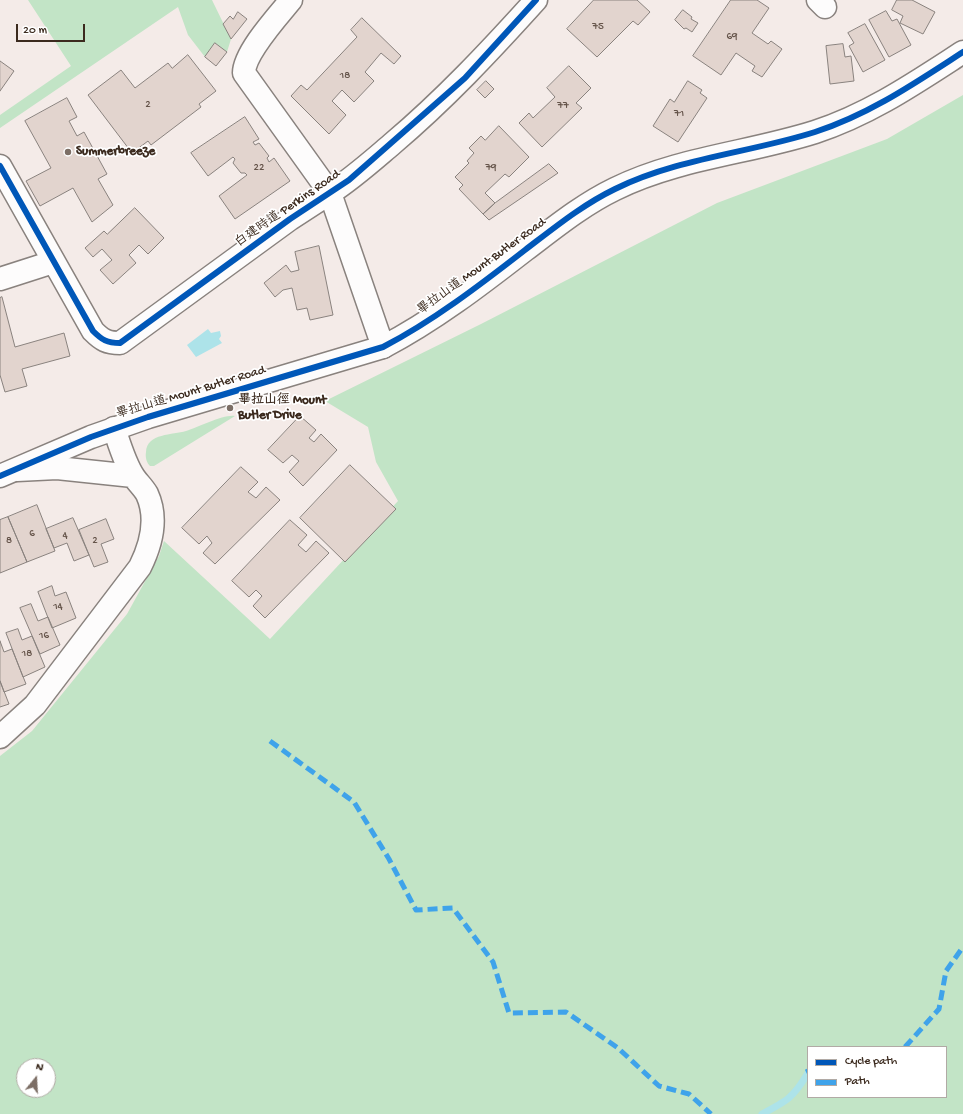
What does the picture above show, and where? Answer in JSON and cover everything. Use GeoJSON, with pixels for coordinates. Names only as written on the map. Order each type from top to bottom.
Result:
{"type":"FeatureCollection","features":[{"type":"Feature","properties":{"kind":"street"},"geometry":{"type":"LineString","coordinates":[[291,0],[250,53],[244,64],[244,73],[330,193],[382,347]]}},
{"type":"Feature","properties":{"kind":"street","name":"白建時道 Perkins Road"},"geometry":{"type":"LineString","coordinates":[[0,166],[93,331],[103,341],[120,343],[290,219],[356,175],[465,78],[536,0]]}},
{"type":"Feature","properties":{"kind":"street","name":"畢拉山道 Mount Butler Road"},"geometry":{"type":"LineString","coordinates":[[6,473],[114,428],[382,347],[407,334],[478,286],[566,219],[598,197],[615,188],[669,167],[792,139],[838,123],[879,105],[963,52]]}},
{"type":"Feature","properties":{"kind":"street"},"geometry":{"type":"LineString","coordinates":[[0,279],[53,262]]}},
{"type":"Feature","properties":{"kind":"street"},"geometry":{"type":"LineString","coordinates":[[0,738],[35,705],[140,567],[150,544],[152,519],[147,494],[133,476],[114,428]]}},
{"type":"Feature","properties":{"kind":"street"},"geometry":{"type":"LineString","coordinates":[[6,473],[57,468],[133,476]]}},
{"type":"Feature","properties":{"kind":"green space"},"geometry":{"type":"Polygon","coordinates":[[[28,0],[212,0],[231,39],[227,52],[215,43],[205,57],[188,35],[178,7],[0,128],[0,115],[71,66],[28,0]]]}},
{"type":"Feature","properties":{"kind":"green space"},"geometry":{"type":"Polygon","coordinates":[[[963,95],[963,1114],[0,1114],[0,756],[32,731],[127,614],[159,556],[164,541],[270,639],[398,501],[376,462],[368,427],[325,401],[481,324],[717,203],[887,139],[963,95]]]}},
{"type":"Feature","properties":{"kind":"green space"},"geometry":{"type":"Polygon","coordinates":[[[235,416],[154,466],[150,466],[146,460],[147,446],[156,438],[186,431],[225,417],[235,416]]]}},
{"type":"Feature","properties":{"kind":"water"},"geometry":{"type":"Polygon","coordinates":[[[208,329],[211,333],[220,331],[221,336],[219,339],[222,343],[196,357],[187,345],[208,329]]]}},
{"type":"Feature","properties":{"kind":"building"},"geometry":{"type":"Polygon","coordinates":[[[594,0],[637,0],[650,12],[638,25],[633,21],[597,57],[567,29],[594,0]]]}},
{"type":"Feature","properties":{"kind":"building"},"geometry":{"type":"Polygon","coordinates":[[[731,0],[757,0],[769,8],[752,33],[768,44],[771,41],[782,49],[762,77],[752,71],[755,66],[736,53],[721,75],[693,56],[731,0]]]}},
{"type":"Feature","properties":{"kind":"building"},"geometry":{"type":"Polygon","coordinates":[[[897,0],[912,0],[935,12],[923,34],[900,23],[903,16],[892,10],[897,0]]]}},
{"type":"Feature","properties":{"kind":"building"},"geometry":{"type":"Polygon","coordinates":[[[683,10],[692,17],[691,19],[698,23],[692,32],[686,28],[684,29],[675,20],[683,10]]]}},
{"type":"Feature","properties":{"kind":"building"},"geometry":{"type":"Polygon","coordinates":[[[886,11],[892,21],[897,19],[911,45],[889,57],[869,20],[886,11]]]}},
{"type":"Feature","properties":{"kind":"building"},"geometry":{"type":"Polygon","coordinates":[[[238,12],[247,19],[231,39],[223,24],[230,16],[233,19],[238,12]]]}},
{"type":"Feature","properties":{"kind":"building"},"geometry":{"type":"Polygon","coordinates":[[[362,18],[401,56],[394,64],[381,53],[365,72],[374,81],[354,102],[342,90],[332,101],[346,115],[329,134],[291,96],[301,85],[307,90],[357,37],[351,30],[362,18]]]}},
{"type":"Feature","properties":{"kind":"building"},"geometry":{"type":"Polygon","coordinates":[[[865,24],[885,60],[863,72],[849,46],[854,43],[848,33],[865,24]]]}},
{"type":"Feature","properties":{"kind":"building"},"geometry":{"type":"Polygon","coordinates":[[[215,43],[227,52],[216,66],[205,57],[215,43]]]}},
{"type":"Feature","properties":{"kind":"building"},"geometry":{"type":"Polygon","coordinates":[[[843,44],[845,57],[851,56],[854,81],[830,84],[826,46],[843,44]]]}},
{"type":"Feature","properties":{"kind":"building"},"geometry":{"type":"Polygon","coordinates":[[[188,55],[216,91],[199,104],[201,107],[151,145],[148,141],[132,153],[88,95],[121,70],[135,88],[168,63],[172,68],[188,55]]]}},
{"type":"Feature","properties":{"kind":"building"},"geometry":{"type":"Polygon","coordinates":[[[0,61],[14,71],[0,91],[0,61]]]}},
{"type":"Feature","properties":{"kind":"building"},"geometry":{"type":"Polygon","coordinates":[[[569,66],[591,88],[576,103],[582,108],[542,147],[519,123],[529,113],[533,118],[555,97],[547,88],[569,66]]]}},
{"type":"Feature","properties":{"kind":"building"},"geometry":{"type":"Polygon","coordinates":[[[486,81],[494,89],[485,98],[477,90],[486,81]]]}},
{"type":"Feature","properties":{"kind":"building"},"geometry":{"type":"Polygon","coordinates":[[[688,81],[702,90],[700,93],[707,98],[678,142],[653,126],[670,99],[674,102],[688,81]]]}},
{"type":"Feature","properties":{"kind":"building","name":"Summerbreeze"},"geometry":{"type":"Polygon","coordinates":[[[67,98],[77,117],[69,121],[77,136],[84,132],[107,174],[98,179],[113,205],[92,222],[73,188],[40,206],[26,181],[51,168],[25,121],[67,98]]]}},
{"type":"Feature","properties":{"kind":"building"},"geometry":{"type":"Polygon","coordinates":[[[245,117],[259,139],[253,142],[255,145],[259,143],[269,156],[267,158],[269,162],[274,158],[290,181],[235,219],[219,196],[247,175],[245,173],[241,173],[233,163],[235,159],[233,157],[208,176],[191,153],[245,117]]]}},
{"type":"Feature","properties":{"kind":"building"},"geometry":{"type":"Polygon","coordinates":[[[499,126],[529,157],[509,177],[505,174],[485,193],[495,203],[483,214],[459,189],[463,185],[455,177],[469,163],[467,161],[474,153],[469,148],[481,136],[485,140],[499,126]]]}},
{"type":"Feature","properties":{"kind":"building"},"geometry":{"type":"Polygon","coordinates":[[[549,164],[558,173],[489,220],[483,214],[495,203],[549,164]]]}},
{"type":"Feature","properties":{"kind":"building"},"geometry":{"type":"Polygon","coordinates":[[[135,208],[164,238],[148,254],[139,245],[129,255],[136,263],[113,284],[100,270],[112,260],[102,249],[93,257],[85,248],[104,231],[107,234],[135,208]]]}},
{"type":"Feature","properties":{"kind":"building"},"geometry":{"type":"Polygon","coordinates":[[[319,246],[333,315],[310,320],[307,308],[297,310],[292,288],[283,290],[275,297],[264,283],[286,265],[291,272],[299,270],[295,252],[319,246]]]}},
{"type":"Feature","properties":{"kind":"building"},"geometry":{"type":"Polygon","coordinates":[[[2,297],[15,347],[64,333],[70,356],[22,369],[27,386],[5,392],[0,375],[0,298],[2,297]]]}},
{"type":"Feature","properties":{"kind":"building"},"geometry":{"type":"Polygon","coordinates":[[[300,416],[316,430],[309,438],[314,442],[321,434],[337,450],[303,486],[289,472],[299,461],[292,455],[283,463],[268,450],[300,416]]]}},
{"type":"Feature","properties":{"kind":"building"},"geometry":{"type":"Polygon","coordinates":[[[350,465],[396,509],[345,562],[300,518],[350,465]]]}},
{"type":"Feature","properties":{"kind":"building"},"geometry":{"type":"Polygon","coordinates":[[[241,467],[258,482],[248,492],[256,498],[266,487],[280,500],[215,564],[203,553],[212,543],[207,536],[199,544],[182,528],[241,467]]]}},
{"type":"Feature","properties":{"kind":"building"},"geometry":{"type":"Polygon","coordinates":[[[37,505],[55,551],[27,562],[8,517],[37,505]]]}},
{"type":"Feature","properties":{"kind":"building"},"geometry":{"type":"Polygon","coordinates":[[[8,517],[27,562],[0,573],[0,520],[8,517]]]}},
{"type":"Feature","properties":{"kind":"building"},"geometry":{"type":"Polygon","coordinates":[[[73,518],[89,555],[74,561],[67,543],[54,548],[46,529],[73,518]]]}},
{"type":"Feature","properties":{"kind":"building"},"geometry":{"type":"Polygon","coordinates":[[[106,519],[114,539],[101,544],[108,562],[94,567],[79,530],[106,519]]]}},
{"type":"Feature","properties":{"kind":"building"},"geometry":{"type":"Polygon","coordinates":[[[290,520],[307,535],[298,545],[306,552],[316,541],[329,553],[265,618],[253,606],[262,596],[256,590],[249,597],[232,581],[290,520]]]}},
{"type":"Feature","properties":{"kind":"building"},"geometry":{"type":"Polygon","coordinates":[[[52,586],[55,596],[66,592],[76,618],[52,628],[38,592],[52,586]]]}},
{"type":"Feature","properties":{"kind":"building"},"geometry":{"type":"Polygon","coordinates":[[[31,604],[38,621],[48,617],[60,645],[40,654],[20,608],[31,604]]]}},
{"type":"Feature","properties":{"kind":"building"},"geometry":{"type":"Polygon","coordinates":[[[18,629],[22,640],[32,636],[45,667],[23,677],[6,633],[18,629]]]}},
{"type":"Feature","properties":{"kind":"building"},"geometry":{"type":"Polygon","coordinates":[[[0,641],[4,652],[12,649],[26,684],[4,692],[0,681],[0,641]]]}},
{"type":"Feature","properties":{"kind":"building"},"geometry":{"type":"Polygon","coordinates":[[[0,681],[9,704],[0,707],[0,681]]]}},
{"type":"Feature","properties":{"kind":"waterway"},"geometry":{"type":"LineString","coordinates":[[762,1114],[778,1106],[789,1098],[807,1074]]}},
{"type":"Feature","properties":{"kind":"marked path"},"geometry":{"type":"LineString","coordinates":[[270,741],[354,802],[389,859],[416,910],[453,908],[493,962],[509,1013],[566,1012],[618,1048],[659,1086],[689,1094],[711,1114]]}},
{"type":"Feature","properties":{"kind":"marked path"},"geometry":{"type":"LineString","coordinates":[[906,1046],[939,1009],[946,971],[963,947]]}},
{"type":"Feature","properties":{"kind":"cycle path"},"geometry":{"type":"LineString","coordinates":[[0,166],[93,331],[105,340],[120,343],[290,219],[349,180],[465,78],[536,0]]}},
{"type":"Feature","properties":{"kind":"cycle path"},"geometry":{"type":"LineString","coordinates":[[0,476],[91,437],[148,417],[383,347],[402,337],[438,314],[568,217],[603,195],[664,170],[790,139],[835,125],[892,97],[963,52]]}},
{"type":"Feature","properties":{"kind":"place","name":"Summerbreeze"},"geometry":{"type":"Point","coordinates":[68,152]}},
{"type":"Feature","properties":{"kind":"place","name":"畢拉山徑 Mount Butler Drive"},"geometry":{"type":"Point","coordinates":[230,408]}}]}
